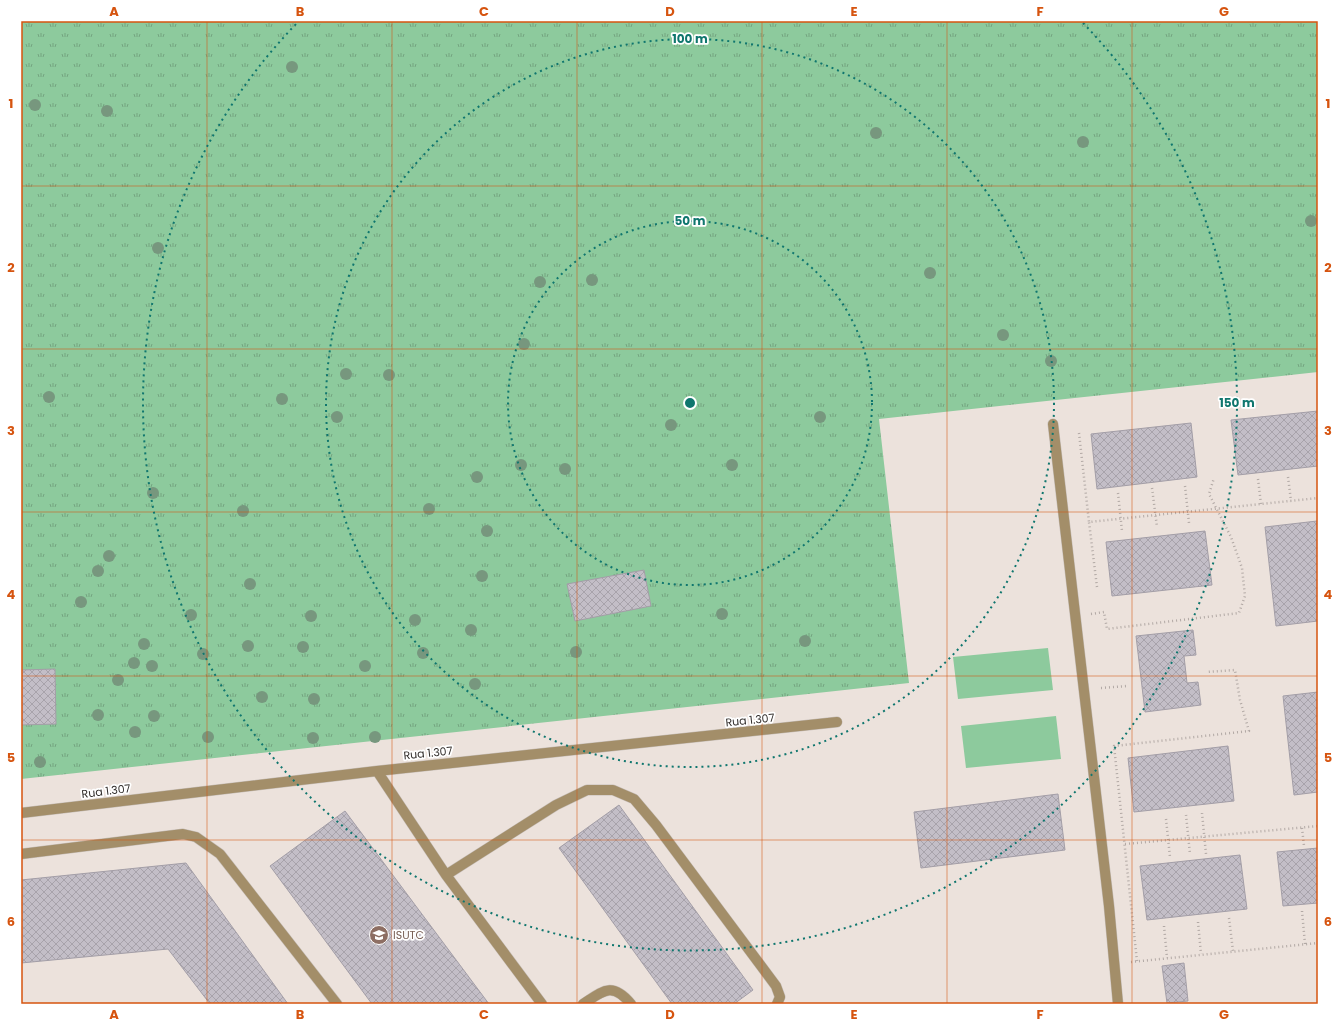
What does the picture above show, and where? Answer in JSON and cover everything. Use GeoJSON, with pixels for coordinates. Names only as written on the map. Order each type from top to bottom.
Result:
{"type":"FeatureCollection","features":[{"type":"Feature","properties":{"kind":"street"},"geometry":{"type":"LineString","coordinates":[[1053,424],[1108,898],[1118,1004]]}},
{"type":"Feature","properties":{"kind":"street","name":"Rua 1.307"},"geometry":{"type":"LineString","coordinates":[[21,813],[377,771],[838,722]]}},
{"type":"Feature","properties":{"kind":"street"},"geometry":{"type":"LineString","coordinates":[[377,771],[446,875],[542,1004]]}},
{"type":"Feature","properties":{"kind":"street"},"geometry":{"type":"LineString","coordinates":[[446,875],[556,804],[587,790],[613,790],[634,799],[656,825],[776,986],[780,997],[777,1004]]}},
{"type":"Feature","properties":{"kind":"street"},"geometry":{"type":"LineString","coordinates":[[21,854],[183,834],[196,836],[220,854],[337,1004]]}},
{"type":"Feature","properties":{"kind":"street"},"geometry":{"type":"LineString","coordinates":[[583,1004],[603,991],[614,990],[624,995],[631,1004]]}},
{"type":"Feature","properties":{"kind":"path"},"geometry":{"type":"LineString","coordinates":[[1079,433],[1097,587]]}},
{"type":"Feature","properties":{"kind":"path"},"geometry":{"type":"LineString","coordinates":[[1288,477],[1290,501]]}},
{"type":"Feature","properties":{"kind":"path"},"geometry":{"type":"LineString","coordinates":[[1075,616],[1104,612],[1107,629],[1239,613],[1245,596],[1242,568],[1231,537],[1209,494],[1214,478]]}},
{"type":"Feature","properties":{"kind":"path"},"geometry":{"type":"LineString","coordinates":[[1258,479],[1261,504]]}},
{"type":"Feature","properties":{"kind":"path"},"geometry":{"type":"LineString","coordinates":[[1185,486],[1189,523]]}},
{"type":"Feature","properties":{"kind":"path"},"geometry":{"type":"LineString","coordinates":[[1152,488],[1157,527]]}},
{"type":"Feature","properties":{"kind":"path"},"geometry":{"type":"LineString","coordinates":[[1118,493],[1122,531]]}},
{"type":"Feature","properties":{"kind":"path"},"geometry":{"type":"LineString","coordinates":[[1089,522],[1318,498]]}},
{"type":"Feature","properties":{"kind":"path"},"geometry":{"type":"LineString","coordinates":[[1137,961],[1114,746],[1249,732],[1240,700],[1235,670],[1206,672]]}},
{"type":"Feature","properties":{"kind":"path"},"geometry":{"type":"LineString","coordinates":[[1084,690],[1127,686]]}},
{"type":"Feature","properties":{"kind":"path"},"geometry":{"type":"LineString","coordinates":[[1202,813],[1206,854]]}},
{"type":"Feature","properties":{"kind":"path"},"geometry":{"type":"LineString","coordinates":[[1186,815],[1190,854]]}},
{"type":"Feature","properties":{"kind":"path"},"geometry":{"type":"LineString","coordinates":[[1166,819],[1170,857]]}},
{"type":"Feature","properties":{"kind":"path"},"geometry":{"type":"LineString","coordinates":[[1125,844],[1318,826]]}},
{"type":"Feature","properties":{"kind":"path"},"geometry":{"type":"LineString","coordinates":[[1302,828],[1304,846]]}},
{"type":"Feature","properties":{"kind":"path"},"geometry":{"type":"LineString","coordinates":[[1302,911],[1305,944]]}},
{"type":"Feature","properties":{"kind":"path"},"geometry":{"type":"LineString","coordinates":[[1229,918],[1233,952]]}},
{"type":"Feature","properties":{"kind":"path"},"geometry":{"type":"LineString","coordinates":[[1198,922],[1201,954]]}},
{"type":"Feature","properties":{"kind":"path"},"geometry":{"type":"LineString","coordinates":[[1164,926],[1168,958]]}},
{"type":"Feature","properties":{"kind":"path"},"geometry":{"type":"LineString","coordinates":[[1114,963],[1318,943]]}},
{"type":"Feature","properties":{"kind":"green space"},"geometry":{"type":"Polygon","coordinates":[[[21,21],[1318,21],[1318,372],[879,419],[909,683],[21,779],[21,21]]]}},
{"type":"Feature","properties":{"kind":"green space"},"geometry":{"type":"Polygon","coordinates":[[[1048,648],[1053,690],[958,699],[953,657],[1048,648]]]}},
{"type":"Feature","properties":{"kind":"green space"},"geometry":{"type":"Polygon","coordinates":[[[1056,716],[1061,759],[966,768],[961,726],[1056,716]]]}},
{"type":"Feature","properties":{"kind":"building"},"geometry":{"type":"Polygon","coordinates":[[[1318,411],[1318,466],[1238,475],[1231,420],[1318,411]]]}},
{"type":"Feature","properties":{"kind":"building"},"geometry":{"type":"Polygon","coordinates":[[[1191,423],[1197,477],[1097,489],[1091,434],[1191,423]]]}},
{"type":"Feature","properties":{"kind":"building"},"geometry":{"type":"Polygon","coordinates":[[[1317,521],[1318,621],[1276,626],[1265,527],[1317,521]]]}},
{"type":"Feature","properties":{"kind":"building"},"geometry":{"type":"Polygon","coordinates":[[[1205,531],[1212,585],[1112,596],[1106,542],[1205,531]]]}},
{"type":"Feature","properties":{"kind":"building"},"geometry":{"type":"Polygon","coordinates":[[[644,570],[651,606],[575,621],[567,584],[644,570]]]}},
{"type":"Feature","properties":{"kind":"building"},"geometry":{"type":"Polygon","coordinates":[[[1193,630],[1196,655],[1184,656],[1187,683],[1198,682],[1201,705],[1145,712],[1136,636],[1193,630]]]}},
{"type":"Feature","properties":{"kind":"building"},"geometry":{"type":"Polygon","coordinates":[[[55,669],[56,724],[21,725],[21,670],[55,669]]]}},
{"type":"Feature","properties":{"kind":"building"},"geometry":{"type":"Polygon","coordinates":[[[1318,692],[1318,792],[1294,795],[1283,696],[1318,692]]]}},
{"type":"Feature","properties":{"kind":"building"},"geometry":{"type":"Polygon","coordinates":[[[1228,746],[1234,801],[1134,812],[1128,758],[1228,746]]]}},
{"type":"Feature","properties":{"kind":"building"},"geometry":{"type":"Polygon","coordinates":[[[1058,794],[1065,850],[921,868],[914,812],[1058,794]]]}},
{"type":"Feature","properties":{"kind":"building"},"geometry":{"type":"Polygon","coordinates":[[[619,805],[753,990],[734,1004],[672,1004],[559,848],[619,805]]]}},
{"type":"Feature","properties":{"kind":"building","name":"ISUTC"},"geometry":{"type":"Polygon","coordinates":[[[345,811],[489,1004],[372,1004],[270,866],[345,811]]]}},
{"type":"Feature","properties":{"kind":"building"},"geometry":{"type":"Polygon","coordinates":[[[1318,848],[1318,903],[1283,906],[1277,852],[1318,848]]]}},
{"type":"Feature","properties":{"kind":"building"},"geometry":{"type":"Polygon","coordinates":[[[1240,855],[1247,909],[1147,920],[1140,866],[1240,855]]]}},
{"type":"Feature","properties":{"kind":"building"},"geometry":{"type":"Polygon","coordinates":[[[186,863],[288,1004],[210,1004],[168,949],[21,963],[21,880],[186,863]]]}},
{"type":"Feature","properties":{"kind":"building"},"geometry":{"type":"Polygon","coordinates":[[[1184,963],[1188,1001],[1167,1003],[1162,966],[1184,963]]]}},
{"type":"Feature","properties":{"kind":"place","name":"ISUTC"},"geometry":{"type":"Point","coordinates":[379,935]}}]}
